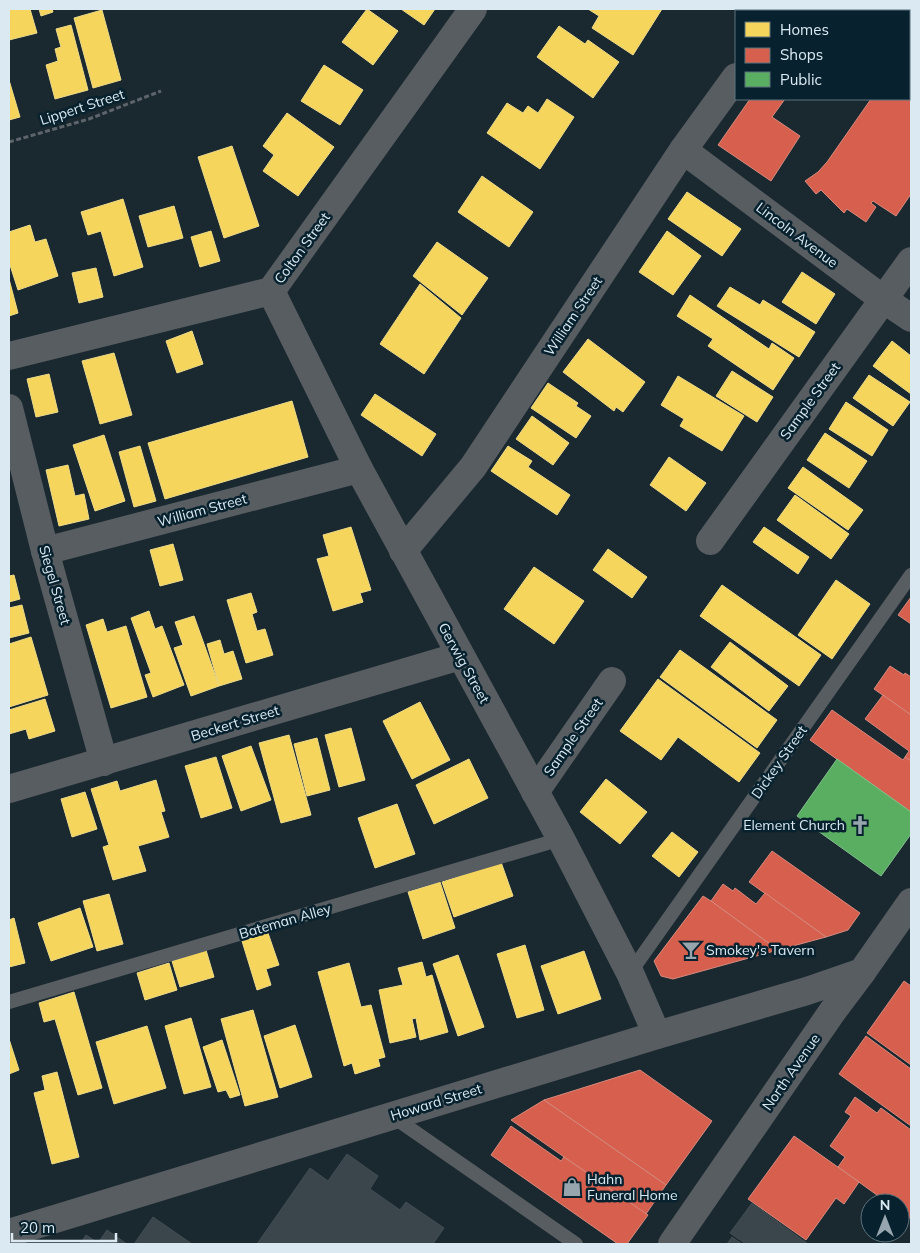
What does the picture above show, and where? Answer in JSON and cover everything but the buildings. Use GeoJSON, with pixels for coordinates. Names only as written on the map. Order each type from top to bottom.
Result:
{"type":"FeatureCollection","features":[{"type":"Feature","properties":{"kind":"street","name":"Colton Street"},"geometry":{"type":"LineString","coordinates":[[9,356],[271,291],[473,9]]}},
{"type":"Feature","properties":{"kind":"street","name":"William Street"},"geometry":{"type":"LineString","coordinates":[[403,551],[473,467],[683,150],[735,78]]}},
{"type":"Feature","properties":{"kind":"street","name":"Lincoln Avenue"},"geometry":{"type":"LineString","coordinates":[[683,150],[911,318]]}},
{"type":"Feature","properties":{"kind":"street","name":"Sample Street"},"geometry":{"type":"LineString","coordinates":[[710,541],[911,261]]}},
{"type":"Feature","properties":{"kind":"street","name":"Gerwig Street"},"geometry":{"type":"LineString","coordinates":[[271,291],[359,469],[561,839],[630,973],[657,1035]]}},
{"type":"Feature","properties":{"kind":"street","name":"Siegel Street"},"geometry":{"type":"LineString","coordinates":[[9,408],[45,551],[104,762]]}},
{"type":"Feature","properties":{"kind":"street","name":"William Street"},"geometry":{"type":"LineString","coordinates":[[45,551],[359,469]]}},
{"type":"Feature","properties":{"kind":"street","name":"Beckert Street"},"geometry":{"type":"LineString","coordinates":[[9,789],[460,656]]}},
{"type":"Feature","properties":{"kind":"street","name":"Sample Street"},"geometry":{"type":"LineString","coordinates":[[535,792],[612,681]]}},
{"type":"Feature","properties":{"kind":"street","name":"North Avenue"},"geometry":{"type":"LineString","coordinates":[[672,1244],[832,1012],[862,972],[903,931],[911,902]]}},
{"type":"Feature","properties":{"kind":"street","name":"Howard Street"},"geometry":{"type":"LineString","coordinates":[[9,1233],[807,991],[862,972]]}},
{"type":"Feature","properties":{"kind":"lane","name":"Dickey Street"},"geometry":{"type":"LineString","coordinates":[[630,973],[911,575]]}},
{"type":"Feature","properties":{"kind":"lane","name":"Bateman Alley"},"geometry":{"type":"LineString","coordinates":[[9,1002],[561,839]]}},
{"type":"Feature","properties":{"kind":"lane"},"geometry":{"type":"LineString","coordinates":[[392,1116],[576,1244]]}},
{"type":"Feature","properties":{"kind":"path","name":"Lippert Street"},"geometry":{"type":"LineString","coordinates":[[9,142],[89,119],[161,91]]}},
{"type":"Feature","properties":{"kind":"place","name":"Element Church"},"geometry":{"type":"Point","coordinates":[860,825]}},
{"type":"Feature","properties":{"kind":"place","name":"Smokey's Tavern"},"geometry":{"type":"Point","coordinates":[691,950]}},
{"type":"Feature","properties":{"kind":"place","name":"Hahn Funeral Home"},"geometry":{"type":"Point","coordinates":[572,1187]}}]}
